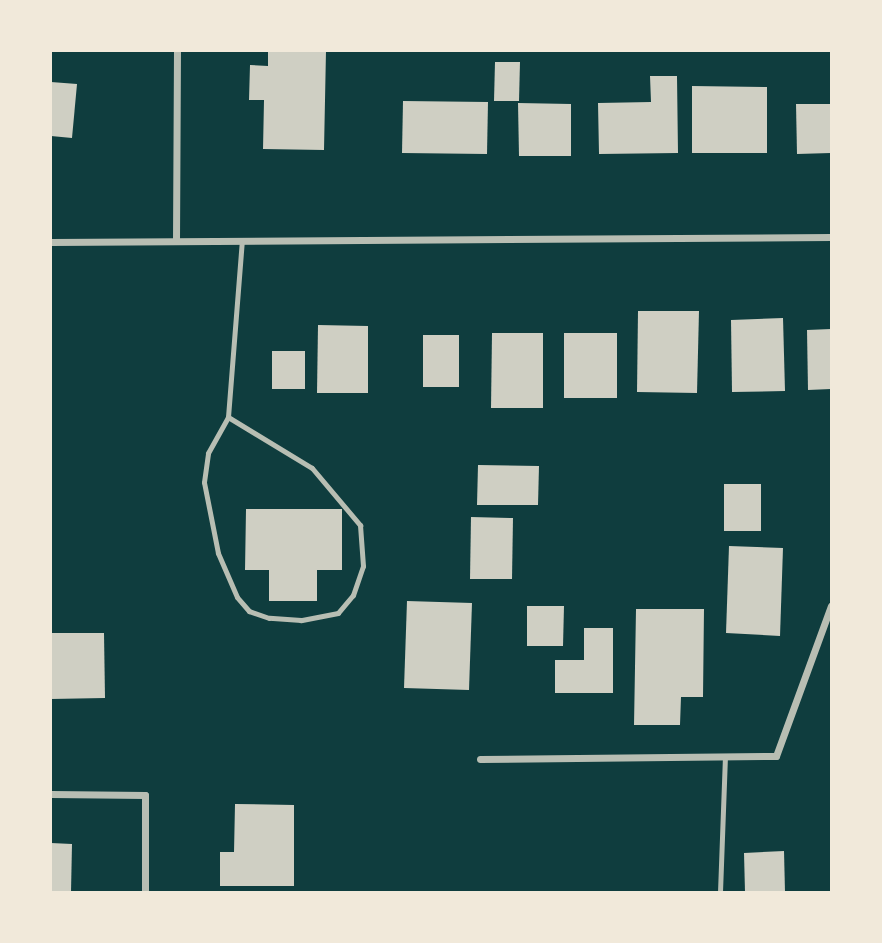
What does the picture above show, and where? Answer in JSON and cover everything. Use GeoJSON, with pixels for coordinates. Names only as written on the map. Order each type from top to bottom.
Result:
{"type":"FeatureCollection","features":[{"type":"Feature","properties":{"kind":"street"},"geometry":{"type":"LineString","coordinates":[[176,241],[177,51]]}},
{"type":"Feature","properties":{"kind":"street"},"geometry":{"type":"LineString","coordinates":[[51,242],[831,237]]}},
{"type":"Feature","properties":{"kind":"street"},"geometry":{"type":"LineString","coordinates":[[480,759],[776,756],[831,606]]}},
{"type":"Feature","properties":{"kind":"street"},"geometry":{"type":"LineString","coordinates":[[51,794],[145,795],[145,892]]}},
{"type":"Feature","properties":{"kind":"lane"},"geometry":{"type":"LineString","coordinates":[[228,417],[312,468],[360,525],[363,566],[353,595],[338,613],[301,620],[269,618],[249,611],[237,597],[218,553],[204,482],[208,453],[228,417],[242,241]]}},
{"type":"Feature","properties":{"kind":"lane"},"geometry":{"type":"LineString","coordinates":[[720,892],[725,757]]}},
{"type":"Feature","properties":{"kind":"building"},"geometry":{"type":"Polygon","coordinates":[[[268,51],[326,51],[324,150],[263,149],[264,100],[249,100],[250,65],[268,66],[268,51]]]}},
{"type":"Feature","properties":{"kind":"building"},"geometry":{"type":"Polygon","coordinates":[[[495,62],[520,62],[519,101],[494,101],[495,62]]]}},
{"type":"Feature","properties":{"kind":"building"},"geometry":{"type":"Polygon","coordinates":[[[650,76],[677,76],[678,153],[599,154],[598,103],[651,102],[650,76]]]}},
{"type":"Feature","properties":{"kind":"building"},"geometry":{"type":"Polygon","coordinates":[[[51,82],[77,84],[72,138],[51,136],[51,82]]]}},
{"type":"Feature","properties":{"kind":"building"},"geometry":{"type":"Polygon","coordinates":[[[692,86],[767,87],[767,153],[692,153],[692,86]]]}},
{"type":"Feature","properties":{"kind":"building"},"geometry":{"type":"Polygon","coordinates":[[[403,101],[488,102],[487,154],[402,153],[403,101]]]}},
{"type":"Feature","properties":{"kind":"building"},"geometry":{"type":"Polygon","coordinates":[[[518,103],[571,104],[571,156],[519,156],[518,103]]]}},
{"type":"Feature","properties":{"kind":"building"},"geometry":{"type":"Polygon","coordinates":[[[796,104],[831,104],[831,153],[797,154],[796,104]]]}},
{"type":"Feature","properties":{"kind":"building"},"geometry":{"type":"Polygon","coordinates":[[[638,311],[699,311],[697,393],[637,392],[638,311]]]}},
{"type":"Feature","properties":{"kind":"building"},"geometry":{"type":"Polygon","coordinates":[[[783,318],[785,391],[732,392],[731,320],[783,318]]]}},
{"type":"Feature","properties":{"kind":"building"},"geometry":{"type":"Polygon","coordinates":[[[318,325],[368,326],[368,393],[317,393],[318,325]]]}},
{"type":"Feature","properties":{"kind":"building"},"geometry":{"type":"Polygon","coordinates":[[[831,329],[831,389],[808,390],[807,330],[831,329]]]}},
{"type":"Feature","properties":{"kind":"building"},"geometry":{"type":"Polygon","coordinates":[[[492,333],[543,333],[543,408],[491,408],[492,333]]]}},
{"type":"Feature","properties":{"kind":"building"},"geometry":{"type":"Polygon","coordinates":[[[564,333],[617,333],[617,398],[564,398],[564,333]]]}},
{"type":"Feature","properties":{"kind":"building"},"geometry":{"type":"Polygon","coordinates":[[[423,335],[459,335],[459,387],[423,387],[423,335]]]}},
{"type":"Feature","properties":{"kind":"building"},"geometry":{"type":"Polygon","coordinates":[[[272,351],[305,351],[305,389],[272,389],[272,351]]]}},
{"type":"Feature","properties":{"kind":"building"},"geometry":{"type":"Polygon","coordinates":[[[478,465],[539,466],[538,505],[477,505],[478,465]]]}},
{"type":"Feature","properties":{"kind":"building"},"geometry":{"type":"Polygon","coordinates":[[[724,484],[761,484],[761,531],[724,531],[724,484]]]}},
{"type":"Feature","properties":{"kind":"building"},"geometry":{"type":"Polygon","coordinates":[[[246,509],[342,509],[342,570],[317,570],[317,601],[269,601],[269,570],[245,570],[246,509]]]}},
{"type":"Feature","properties":{"kind":"building"},"geometry":{"type":"Polygon","coordinates":[[[471,517],[513,518],[512,579],[470,579],[471,517]]]}},
{"type":"Feature","properties":{"kind":"building"},"geometry":{"type":"Polygon","coordinates":[[[729,546],[783,548],[780,636],[726,633],[729,546]]]}},
{"type":"Feature","properties":{"kind":"building"},"geometry":{"type":"Polygon","coordinates":[[[407,601],[472,603],[469,690],[404,688],[407,601]]]}},
{"type":"Feature","properties":{"kind":"building"},"geometry":{"type":"Polygon","coordinates":[[[527,606],[564,606],[563,646],[527,646],[527,606]]]}},
{"type":"Feature","properties":{"kind":"building"},"geometry":{"type":"Polygon","coordinates":[[[636,609],[704,609],[703,697],[681,697],[680,725],[634,725],[636,609]]]}},
{"type":"Feature","properties":{"kind":"building"},"geometry":{"type":"Polygon","coordinates":[[[584,628],[613,628],[613,693],[555,693],[555,660],[584,660],[584,628]]]}},
{"type":"Feature","properties":{"kind":"building"},"geometry":{"type":"Polygon","coordinates":[[[51,633],[104,633],[105,698],[51,699],[51,633]]]}},
{"type":"Feature","properties":{"kind":"building"},"geometry":{"type":"Polygon","coordinates":[[[235,804],[294,805],[294,886],[220,886],[220,852],[234,852],[235,804]]]}},
{"type":"Feature","properties":{"kind":"building"},"geometry":{"type":"Polygon","coordinates":[[[51,843],[72,844],[71,892],[51,892],[51,843]]]}},
{"type":"Feature","properties":{"kind":"building"},"geometry":{"type":"Polygon","coordinates":[[[784,851],[785,892],[745,892],[744,853],[784,851]]]}}]}
